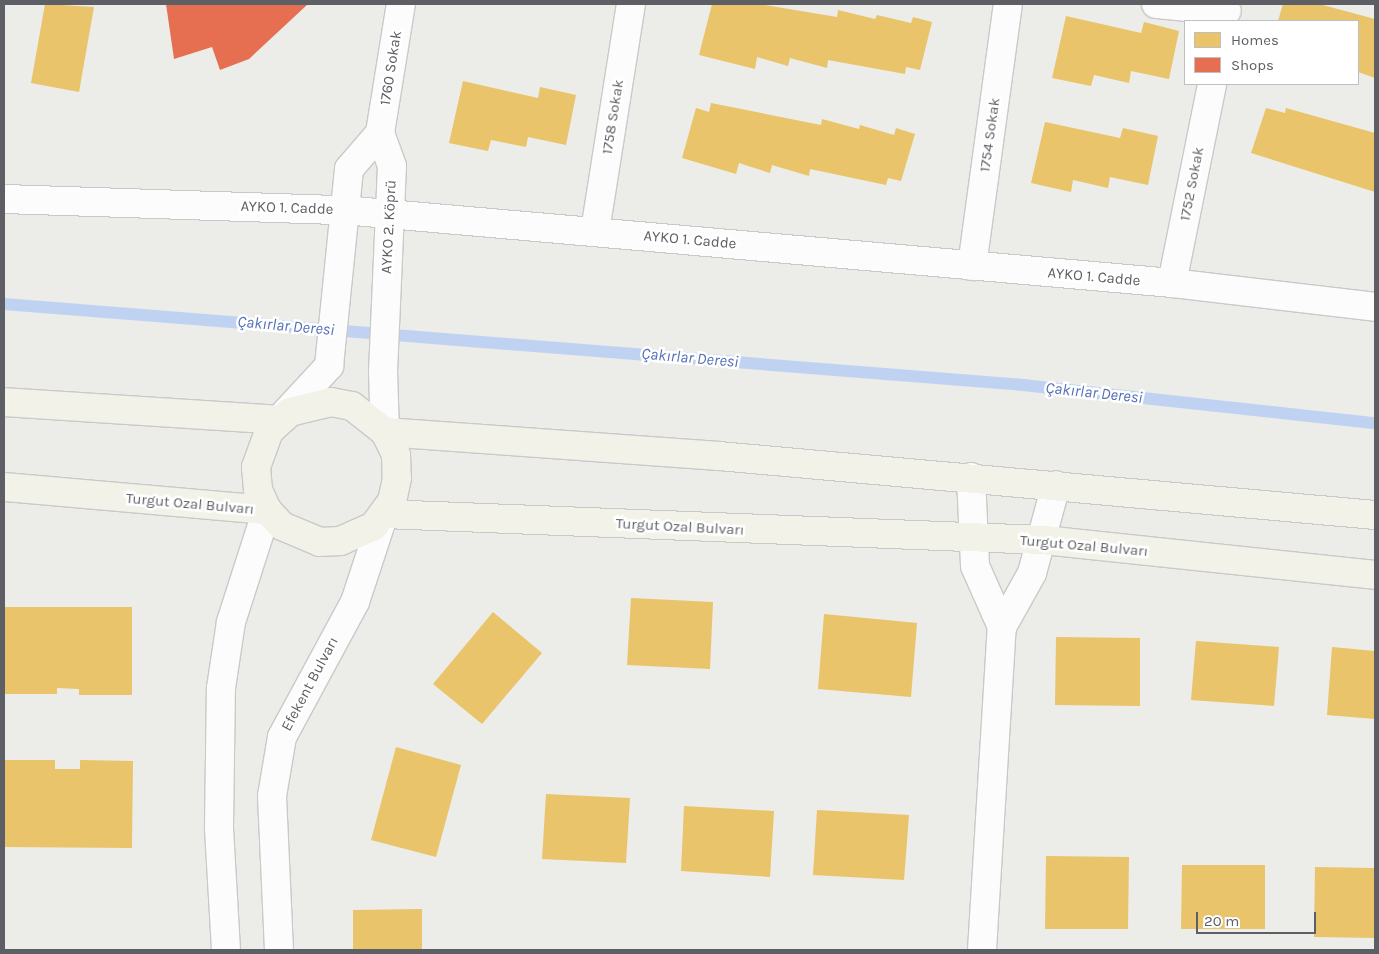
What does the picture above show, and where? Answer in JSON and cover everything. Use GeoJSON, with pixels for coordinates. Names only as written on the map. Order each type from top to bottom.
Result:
{"type":"FeatureCollection","features":[{"type":"Feature","properties":{"kind":"main road"},"geometry":{"type":"LineString","coordinates":[[4,402],[280,420]]}},
{"type":"Feature","properties":{"kind":"main road"},"geometry":{"type":"LineString","coordinates":[[267,510],[258,490],[256,467],[262,445],[280,420],[310,404],[331,402],[352,406],[385,432],[971,477],[1375,515]]}},
{"type":"Feature","properties":{"kind":"main road","name":"Efekent Bulvarı"},"geometry":{"type":"LineString","coordinates":[[384,514],[398,478],[396,455],[385,432]]}},
{"type":"Feature","properties":{"kind":"main road","name":"Turgut Ozal Bulvarı"},"geometry":{"type":"LineString","coordinates":[[4,487],[267,510],[288,530],[320,542],[362,534],[384,514],[974,540],[1043,540],[1375,575]]}},
{"type":"Feature","properties":{"kind":"street","name":"1760 Sokak"},"geometry":{"type":"LineString","coordinates":[[380,133],[401,4]]}},
{"type":"Feature","properties":{"kind":"street","name":"1758 Sokak"},"geometry":{"type":"LineString","coordinates":[[595,231],[632,4]]}},
{"type":"Feature","properties":{"kind":"street","name":"1754 Sokak"},"geometry":{"type":"LineString","coordinates":[[972,266],[1008,4]]}},
{"type":"Feature","properties":{"kind":"street"},"geometry":{"type":"LineString","coordinates":[[1156,4],[1226,12]]}},
{"type":"Feature","properties":{"kind":"street","name":"1752 Sokak"},"geometry":{"type":"LineString","coordinates":[[1172,284],[1212,85]]}},
{"type":"Feature","properties":{"kind":"street"},"geometry":{"type":"LineString","coordinates":[[280,420],[329,366],[333,311],[349,169],[380,133]]}},
{"type":"Feature","properties":{"kind":"street","name":"AYKO 2. Köprü"},"geometry":{"type":"LineString","coordinates":[[380,133],[392,166],[392,214],[385,302],[383,372],[385,432]]}},
{"type":"Feature","properties":{"kind":"street","name":"AYKO 1. Cadde"},"geometry":{"type":"LineString","coordinates":[[4,200],[344,210],[1172,284],[1375,307]]}},
{"type":"Feature","properties":{"kind":"street"},"geometry":{"type":"LineString","coordinates":[[971,477],[975,566],[1002,627]]}},
{"type":"Feature","properties":{"kind":"street"},"geometry":{"type":"LineString","coordinates":[[982,950],[1002,627],[1032,573],[1043,540],[1056,485]]}},
{"type":"Feature","properties":{"kind":"street"},"geometry":{"type":"LineString","coordinates":[[226,950],[219,827],[221,688],[231,622],[267,510]]}},
{"type":"Feature","properties":{"kind":"street","name":"Efekent Bulvarı"},"geometry":{"type":"LineString","coordinates":[[279,950],[272,796],[282,737],[355,602],[384,514]]}},
{"type":"Feature","properties":{"kind":"building: Homes"},"geometry":{"type":"Polygon","coordinates":[[[45,4],[94,7],[79,92],[31,83],[45,4]]]}},
{"type":"Feature","properties":{"kind":"building: Homes"},"geometry":{"type":"Polygon","coordinates":[[[712,4],[759,4],[837,17],[838,10],[875,19],[877,15],[911,23],[913,17],[932,22],[920,70],[906,67],[905,74],[828,60],[827,68],[790,58],[788,66],[757,57],[755,69],[699,55],[712,4]]]}},
{"type":"Feature","properties":{"kind":"building: Homes"},"geometry":{"type":"Polygon","coordinates":[[[1283,4],[1319,4],[1375,19],[1375,78],[1359,72],[1359,20],[1278,20],[1283,4]]]}},
{"type":"Feature","properties":{"kind":"building: Homes"},"geometry":{"type":"Polygon","coordinates":[[[1066,16],[1141,33],[1144,22],[1179,31],[1169,79],[1131,71],[1129,83],[1094,75],[1091,86],[1052,78],[1066,16]]]}},
{"type":"Feature","properties":{"kind":"building: Homes"},"geometry":{"type":"Polygon","coordinates":[[[463,81],[538,98],[540,87],[576,95],[566,145],[528,137],[526,147],[491,140],[488,151],[449,143],[463,81]]]}},
{"type":"Feature","properties":{"kind":"building: Homes"},"geometry":{"type":"Polygon","coordinates":[[[711,103],[821,125],[822,119],[859,129],[860,125],[894,135],[896,128],[915,134],[901,181],[888,178],[886,185],[810,169],[809,176],[772,165],[770,173],[739,163],[736,174],[682,158],[696,108],[709,112],[711,103]]]}},
{"type":"Feature","properties":{"kind":"building: Homes"},"geometry":{"type":"Polygon","coordinates":[[[1266,108],[1285,113],[1286,108],[1375,133],[1375,192],[1251,153],[1266,108]]]}},
{"type":"Feature","properties":{"kind":"building: Homes"},"geometry":{"type":"Polygon","coordinates":[[[1045,122],[1120,138],[1123,128],[1158,136],[1148,185],[1110,177],[1108,188],[1073,180],[1071,192],[1031,183],[1045,122]]]}},
{"type":"Feature","properties":{"kind":"building: Homes"},"geometry":{"type":"Polygon","coordinates":[[[631,598],[713,602],[710,669],[627,665],[631,598]]]}},
{"type":"Feature","properties":{"kind":"building: Homes"},"geometry":{"type":"Polygon","coordinates":[[[4,607],[132,607],[132,695],[79,695],[79,689],[57,688],[57,694],[4,694],[4,607]]]}},
{"type":"Feature","properties":{"kind":"building: Homes"},"geometry":{"type":"Polygon","coordinates":[[[493,612],[542,653],[482,724],[433,684],[493,612]]]}},
{"type":"Feature","properties":{"kind":"building: Homes"},"geometry":{"type":"Polygon","coordinates":[[[824,614],[917,623],[911,697],[818,689],[824,614]]]}},
{"type":"Feature","properties":{"kind":"building: Homes"},"geometry":{"type":"Polygon","coordinates":[[[1056,637],[1140,638],[1140,706],[1055,705],[1056,637]]]}},
{"type":"Feature","properties":{"kind":"building: Homes"},"geometry":{"type":"Polygon","coordinates":[[[1196,641],[1279,647],[1274,706],[1191,700],[1196,641]]]}},
{"type":"Feature","properties":{"kind":"building: Homes"},"geometry":{"type":"Polygon","coordinates":[[[1332,647],[1375,651],[1375,719],[1327,715],[1332,647]]]}},
{"type":"Feature","properties":{"kind":"building: Homes"},"geometry":{"type":"Polygon","coordinates":[[[396,747],[461,765],[436,857],[371,840],[396,747]]]}},
{"type":"Feature","properties":{"kind":"building: Homes"},"geometry":{"type":"Polygon","coordinates":[[[4,760],[55,760],[55,769],[80,769],[80,760],[133,761],[132,848],[4,847],[4,760]]]}},
{"type":"Feature","properties":{"kind":"building: Homes"},"geometry":{"type":"Polygon","coordinates":[[[546,794],[630,798],[626,863],[542,859],[546,794]]]}},
{"type":"Feature","properties":{"kind":"building: Homes"},"geometry":{"type":"Polygon","coordinates":[[[684,806],[774,811],[770,877],[681,871],[684,806]]]}},
{"type":"Feature","properties":{"kind":"building: Homes"},"geometry":{"type":"Polygon","coordinates":[[[817,810],[909,815],[904,880],[813,875],[817,810]]]}},
{"type":"Feature","properties":{"kind":"building: Homes"},"geometry":{"type":"Polygon","coordinates":[[[1046,856],[1129,857],[1128,929],[1045,929],[1046,856]]]}},
{"type":"Feature","properties":{"kind":"building: Homes"},"geometry":{"type":"Polygon","coordinates":[[[1182,865],[1265,865],[1265,929],[1181,929],[1182,865]]]}},
{"type":"Feature","properties":{"kind":"building: Homes"},"geometry":{"type":"Polygon","coordinates":[[[1315,867],[1375,868],[1375,938],[1314,937],[1315,867]]]}},
{"type":"Feature","properties":{"kind":"building: Homes"},"geometry":{"type":"Polygon","coordinates":[[[422,909],[422,950],[353,950],[353,910],[422,909]]]}},
{"type":"Feature","properties":{"kind":"building: Shops"},"geometry":{"type":"Polygon","coordinates":[[[166,4],[308,4],[249,59],[220,70],[212,47],[174,59],[166,4]]]}},
{"type":"Feature","properties":{"kind":"waterway","name":"Çakırlar Deresi"},"geometry":{"type":"LineString","coordinates":[[4,304],[1023,385],[1375,423]]}}]}
